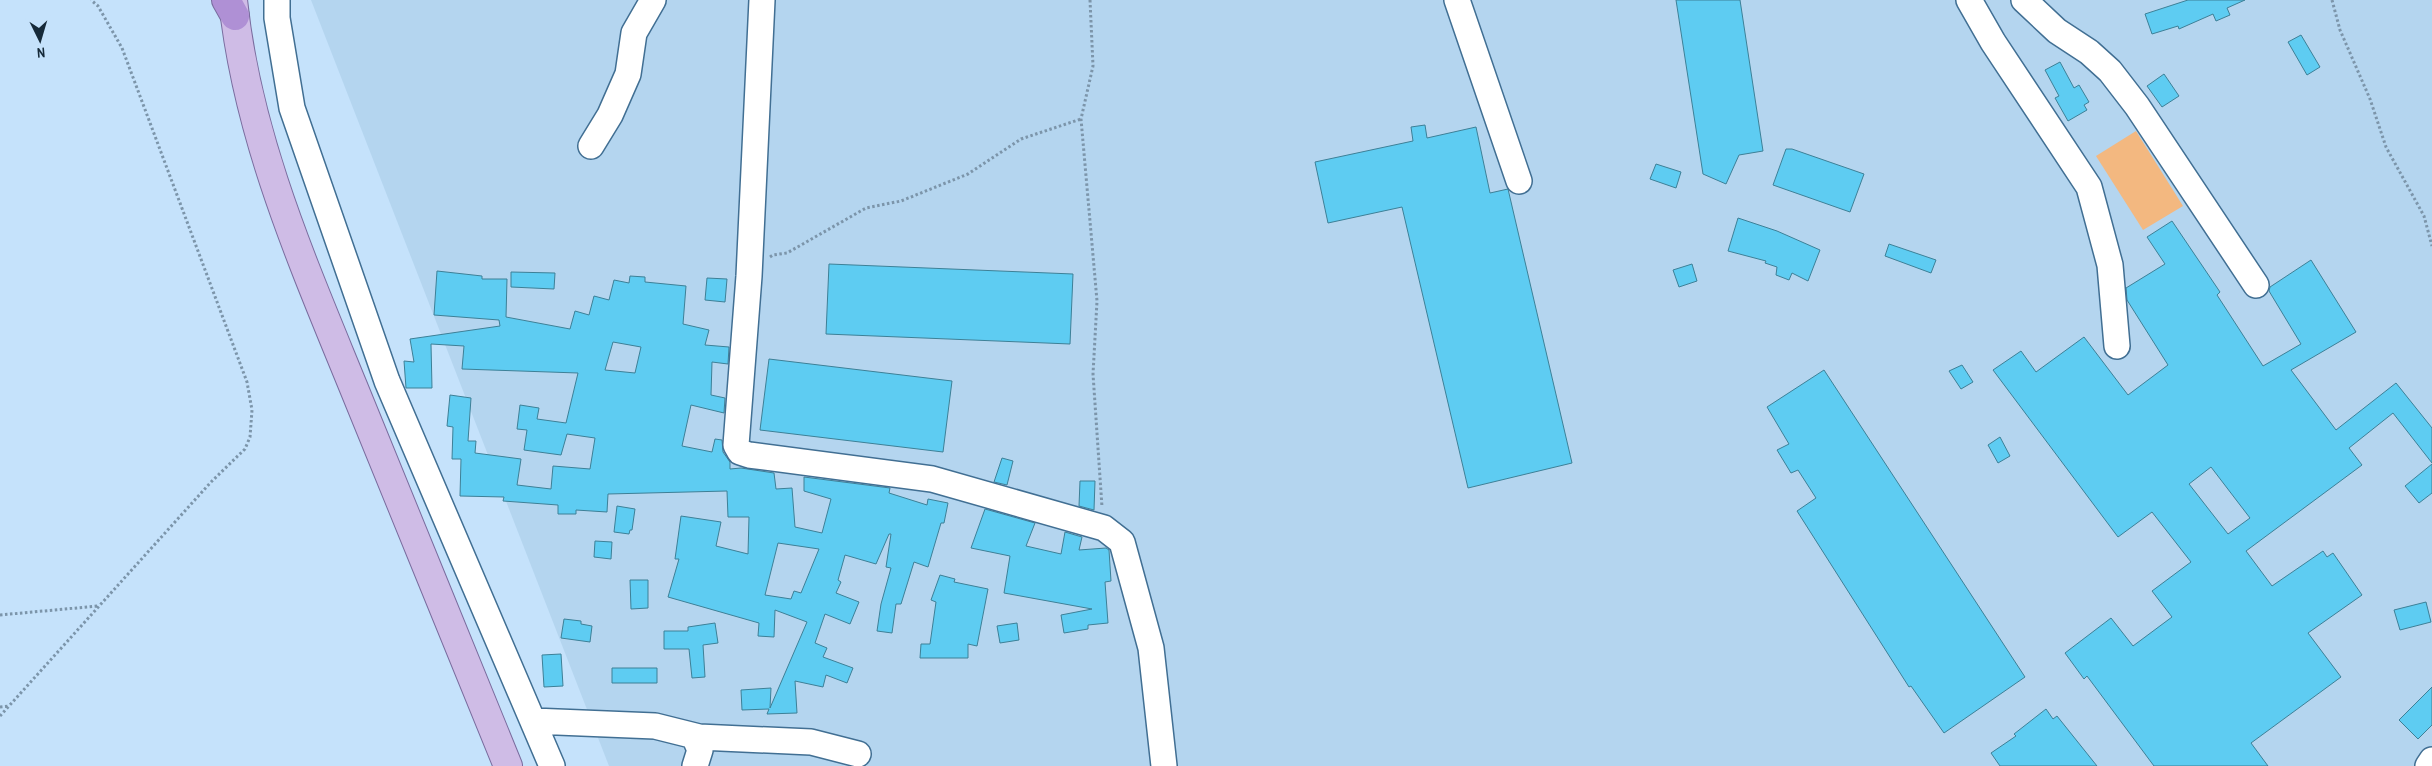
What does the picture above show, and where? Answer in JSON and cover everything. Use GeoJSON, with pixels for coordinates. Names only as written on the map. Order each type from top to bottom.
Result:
{"type":"FeatureCollection","features":[{"type":"Feature","properties":{"kind":"main road"},"geometry":{"type":"LineString","coordinates":[[231,5],[256,121],[283,210],[508,766]]}},
{"type":"Feature","properties":{"kind":"street"},"geometry":{"type":"LineString","coordinates":[[277,0],[277,18],[292,108],[387,381],[552,766]]}},
{"type":"Feature","properties":{"kind":"street"},"geometry":{"type":"LineString","coordinates":[[591,146],[610,115],[628,74],[634,33],[654,0]]}},
{"type":"Feature","properties":{"kind":"street"},"geometry":{"type":"LineString","coordinates":[[762,0],[749,276],[736,445],[740,452],[932,479],[1104,528],[1122,542],[1151,648],[1164,766]]}},
{"type":"Feature","properties":{"kind":"street"},"geometry":{"type":"LineString","coordinates":[[1457,0],[1519,181]]}},
{"type":"Feature","properties":{"kind":"street"},"geometry":{"type":"LineString","coordinates":[[1970,0],[1993,42],[2089,187],[2110,265],[2117,346]]}},
{"type":"Feature","properties":{"kind":"street"},"geometry":{"type":"LineString","coordinates":[[2024,0],[2057,31],[2089,52],[2110,71],[2137,106],[2256,285]]}},
{"type":"Feature","properties":{"kind":"street"},"geometry":{"type":"LineString","coordinates":[[533,721],[655,726],[694,736],[811,742],[858,754]]}},
{"type":"Feature","properties":{"kind":"street"},"geometry":{"type":"LineString","coordinates":[[694,736],[700,750],[696,766]]}},
{"type":"Feature","properties":{"kind":"street"},"geometry":{"type":"LineString","coordinates":[[2428,766],[2432,760]]}},
{"type":"Feature","properties":{"kind":"path"},"geometry":{"type":"LineString","coordinates":[[0,716],[211,482],[245,449],[250,437],[252,417],[247,382],[122,48],[98,6],[91,0]]}},
{"type":"Feature","properties":{"kind":"path"},"geometry":{"type":"LineString","coordinates":[[1090,0],[1092,66],[1081,119],[1097,301],[1093,374],[1104,528]]}},
{"type":"Feature","properties":{"kind":"path"},"geometry":{"type":"LineString","coordinates":[[2332,0],[2340,30],[2370,99],[2386,147],[2424,216],[2432,246]]}},
{"type":"Feature","properties":{"kind":"path"},"geometry":{"type":"LineString","coordinates":[[749,276],[772,255],[787,253],[866,208],[901,201],[968,174],[1021,139],[1081,119]]}},
{"type":"Feature","properties":{"kind":"path"},"geometry":{"type":"LineString","coordinates":[[0,615],[99,606]]}},
{"type":"Feature","properties":{"kind":"path"},"geometry":{"type":"LineString","coordinates":[[0,708],[9,706]]}},
{"type":"Feature","properties":{"kind":"shaded area"},"geometry":{"type":"Polygon","coordinates":[[[311,0],[2432,0],[2432,766],[609,766],[311,0]]]}},
{"type":"Feature","properties":{"kind":"shaded area"},"geometry":{"type":"Polygon","coordinates":[[[2136,131],[2183,206],[2143,230],[2096,156],[2136,131]]]}},
{"type":"Feature","properties":{"kind":"building"},"geometry":{"type":"Polygon","coordinates":[[[1676,0],[1740,0],[1763,151],[1739,155],[1726,184],[1703,174],[1676,0]]]}},
{"type":"Feature","properties":{"kind":"building"},"geometry":{"type":"Polygon","coordinates":[[[2188,0],[2245,0],[2227,8],[2230,15],[2216,21],[2213,14],[2179,29],[2178,26],[2152,34],[2145,14],[2188,0]]]}},
{"type":"Feature","properties":{"kind":"building"},"geometry":{"type":"Polygon","coordinates":[[[2301,35],[2320,67],[2307,75],[2288,42],[2301,35]]]}},
{"type":"Feature","properties":{"kind":"building"},"geometry":{"type":"Polygon","coordinates":[[[2060,62],[2074,88],[2079,85],[2089,102],[2084,105],[2087,110],[2068,121],[2055,98],[2059,96],[2045,70],[2060,62]]]}},
{"type":"Feature","properties":{"kind":"building"},"geometry":{"type":"Polygon","coordinates":[[[2164,74],[2179,96],[2162,107],[2147,86],[2164,74]]]}},
{"type":"Feature","properties":{"kind":"building"},"geometry":{"type":"Polygon","coordinates":[[[1425,125],[1427,138],[1476,127],[1490,193],[1508,189],[1572,463],[1468,488],[1402,207],[1328,223],[1315,162],[1413,141],[1411,127],[1425,125]]]}},
{"type":"Feature","properties":{"kind":"building"},"geometry":{"type":"Polygon","coordinates":[[[1786,149],[1792,149],[1864,174],[1850,212],[1773,185],[1786,149]]]}},
{"type":"Feature","properties":{"kind":"building"},"geometry":{"type":"Polygon","coordinates":[[[1656,164],[1681,172],[1676,188],[1650,179],[1656,164]]]}},
{"type":"Feature","properties":{"kind":"building"},"geometry":{"type":"Polygon","coordinates":[[[1738,218],[1777,231],[1820,250],[1808,281],[1792,273],[1789,280],[1776,275],[1777,267],[1765,263],[1766,261],[1728,251],[1738,218]]]}},
{"type":"Feature","properties":{"kind":"building"},"geometry":{"type":"Polygon","coordinates":[[[2172,221],[2220,292],[2217,295],[2263,366],[2301,344],[2269,291],[2270,287],[2311,260],[2356,332],[2291,370],[2336,430],[2396,383],[2432,428],[2432,463],[2393,413],[2349,448],[2362,465],[2246,551],[2272,586],[2323,551],[2327,557],[2333,553],[2362,595],[2308,633],[2341,677],[2251,743],[2268,766],[2154,766],[2087,676],[2084,679],[2065,653],[2111,618],[2133,646],[2172,617],[2152,591],[2191,562],[2152,512],[2118,537],[1993,370],[2021,351],[2036,372],[2084,337],[2128,395],[2168,365],[2127,300],[2126,288],[2165,264],[2147,237],[2172,221]],[[2211,467],[2189,484],[2228,534],[2250,518],[2211,467]]]}},
{"type":"Feature","properties":{"kind":"building"},"geometry":{"type":"Polygon","coordinates":[[[1889,244],[1936,260],[1931,273],[1885,256],[1889,244]]]}},
{"type":"Feature","properties":{"kind":"building"},"geometry":{"type":"Polygon","coordinates":[[[829,264],[1073,274],[1070,344],[826,334],[829,264]]]}},
{"type":"Feature","properties":{"kind":"building"},"geometry":{"type":"Polygon","coordinates":[[[1692,264],[1697,281],[1679,287],[1673,270],[1692,264]]]}},
{"type":"Feature","properties":{"kind":"building"},"geometry":{"type":"Polygon","coordinates":[[[437,271],[482,276],[482,279],[507,279],[506,317],[570,329],[575,311],[589,315],[594,296],[609,300],[614,280],[629,283],[630,276],[645,277],[645,282],[686,286],[683,324],[709,330],[705,345],[729,347],[728,364],[712,362],[711,395],[725,398],[724,413],[691,405],[682,446],[712,452],[715,439],[722,440],[723,452],[730,462],[730,469],[741,468],[774,473],[776,489],[792,488],[795,527],[822,533],[831,499],[804,491],[804,477],[890,488],[889,493],[927,505],[928,499],[948,503],[944,523],[941,523],[928,567],[914,562],[901,604],[896,604],[892,633],[877,631],[881,604],[891,568],[886,567],[891,534],[889,534],[876,564],[845,555],[838,580],[841,582],[836,593],[859,602],[850,624],[825,614],[815,643],[827,648],[823,657],[853,668],[847,683],[826,675],[823,687],[795,681],[797,713],[767,714],[769,709],[742,710],[741,690],[771,688],[770,708],[807,622],[775,610],[774,637],[758,636],[759,623],[668,597],[679,559],[675,559],[681,516],[721,522],[716,546],[748,554],[749,517],[728,517],[727,491],[608,494],[607,512],[576,510],[576,514],[558,514],[558,505],[503,501],[504,497],[460,496],[461,459],[452,459],[453,427],[447,426],[450,395],[471,398],[468,441],[476,441],[475,453],[521,459],[517,485],[551,489],[553,466],[590,469],[595,438],[567,434],[561,455],[524,450],[527,430],[517,429],[520,405],[539,408],[537,419],[566,423],[578,373],[462,369],[464,346],[431,344],[432,388],[406,388],[404,361],[414,362],[410,339],[500,326],[499,320],[434,315],[437,271]],[[613,342],[605,370],[635,373],[641,347],[613,342]],[[778,543],[765,595],[791,599],[794,591],[801,593],[819,549],[778,543]]]}},
{"type":"Feature","properties":{"kind":"building"},"geometry":{"type":"Polygon","coordinates":[[[511,272],[555,273],[554,289],[511,287],[511,272]]]}},
{"type":"Feature","properties":{"kind":"building"},"geometry":{"type":"Polygon","coordinates":[[[707,278],[727,279],[725,302],[705,300],[707,278]]]}},
{"type":"Feature","properties":{"kind":"building"},"geometry":{"type":"Polygon","coordinates":[[[769,359],[952,381],[943,452],[760,430],[769,359]]]}},
{"type":"Feature","properties":{"kind":"building"},"geometry":{"type":"Polygon","coordinates":[[[1962,365],[1973,382],[1961,389],[1949,371],[1962,365]]]}},
{"type":"Feature","properties":{"kind":"building"},"geometry":{"type":"Polygon","coordinates":[[[1824,370],[2025,677],[1944,733],[1911,686],[1909,687],[1797,511],[1816,498],[1798,470],[1791,473],[1777,450],[1789,444],[1767,407],[1824,370]]]}},
{"type":"Feature","properties":{"kind":"building"},"geometry":{"type":"Polygon","coordinates":[[[2000,437],[2010,456],[1998,463],[1988,445],[2000,437]]]}},
{"type":"Feature","properties":{"kind":"building"},"geometry":{"type":"Polygon","coordinates":[[[1002,458],[1013,461],[1007,485],[994,482],[1002,458]]]}},
{"type":"Feature","properties":{"kind":"building"},"geometry":{"type":"Polygon","coordinates":[[[2432,464],[2432,493],[2419,503],[2405,486],[2432,464]]]}},
{"type":"Feature","properties":{"kind":"building"},"geometry":{"type":"Polygon","coordinates":[[[1080,481],[1095,481],[1094,510],[1079,506],[1080,481]]]}},
{"type":"Feature","properties":{"kind":"building"},"geometry":{"type":"Polygon","coordinates":[[[617,506],[635,509],[632,530],[630,530],[629,534],[614,532],[617,506]]]}},
{"type":"Feature","properties":{"kind":"building"},"geometry":{"type":"Polygon","coordinates":[[[985,509],[1035,523],[1026,546],[1061,554],[1065,532],[1082,537],[1079,550],[1106,548],[1109,550],[1111,581],[1105,582],[1108,623],[1088,625],[1088,629],[1064,633],[1061,615],[1092,609],[1004,593],[1010,556],[971,548],[985,509]]]}},
{"type":"Feature","properties":{"kind":"building"},"geometry":{"type":"Polygon","coordinates":[[[595,541],[612,542],[611,559],[594,557],[595,541]]]}},
{"type":"Feature","properties":{"kind":"building"},"geometry":{"type":"Polygon","coordinates":[[[940,575],[955,579],[954,582],[988,589],[977,646],[968,644],[968,658],[920,658],[921,644],[930,644],[936,602],[931,600],[940,575]]]}},
{"type":"Feature","properties":{"kind":"building"},"geometry":{"type":"Polygon","coordinates":[[[630,580],[648,580],[648,608],[631,609],[630,580]]]}},
{"type":"Feature","properties":{"kind":"building"},"geometry":{"type":"Polygon","coordinates":[[[2426,602],[2431,622],[2400,630],[2394,610],[2426,602]]]}},
{"type":"Feature","properties":{"kind":"building"},"geometry":{"type":"Polygon","coordinates":[[[564,619],[581,621],[581,624],[592,626],[590,642],[561,638],[564,619]]]}},
{"type":"Feature","properties":{"kind":"building"},"geometry":{"type":"Polygon","coordinates":[[[715,623],[718,643],[703,645],[705,677],[692,678],[689,649],[664,649],[664,631],[688,631],[688,627],[715,623]]]}},
{"type":"Feature","properties":{"kind":"building"},"geometry":{"type":"Polygon","coordinates":[[[1017,623],[1019,640],[1000,643],[997,626],[1017,623]]]}},
{"type":"Feature","properties":{"kind":"building"},"geometry":{"type":"Polygon","coordinates":[[[561,654],[563,686],[544,687],[542,655],[561,654]]]}},
{"type":"Feature","properties":{"kind":"building"},"geometry":{"type":"Polygon","coordinates":[[[612,668],[657,668],[657,683],[612,683],[612,668]]]}},
{"type":"Feature","properties":{"kind":"building"},"geometry":{"type":"Polygon","coordinates":[[[2432,687],[2432,725],[2418,739],[2399,720],[2432,687]]]}},
{"type":"Feature","properties":{"kind":"building"},"geometry":{"type":"Polygon","coordinates":[[[2046,709],[2053,719],[2057,716],[2097,766],[2000,766],[1991,753],[2016,736],[2014,734],[2046,709]]]}}]}
